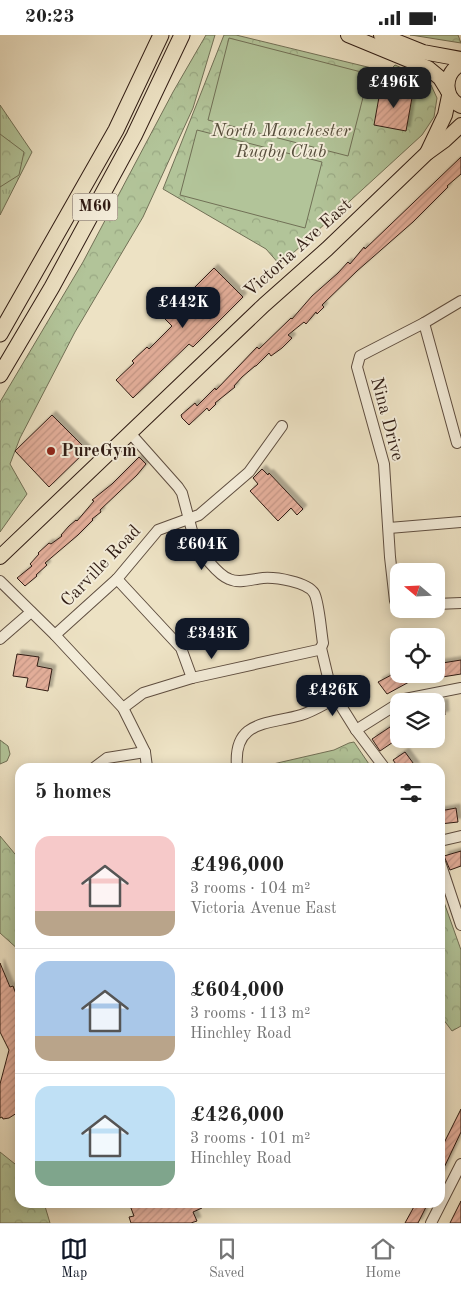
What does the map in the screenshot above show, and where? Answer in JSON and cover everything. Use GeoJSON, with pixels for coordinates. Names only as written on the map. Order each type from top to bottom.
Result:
{"type":"FeatureCollection","features":[{"type":"Feature","properties":{"kind":"highway","name":"M60"},"geometry":{"type":"LineString","coordinates":[[0,334],[116,130],[160,35]]}},
{"type":"Feature","properties":{"kind":"highway","name":"M60"},"geometry":{"type":"LineString","coordinates":[[0,375],[52,287],[134,136],[182,35]]}},
{"type":"Feature","properties":{"kind":"main road"},"geometry":{"type":"LineString","coordinates":[[348,35],[428,68],[440,78],[448,93],[461,106]]}},
{"type":"Feature","properties":{"kind":"main road"},"geometry":{"type":"LineString","coordinates":[[381,35],[423,52],[461,59]]}},
{"type":"Feature","properties":{"kind":"main road"},"geometry":{"type":"LineString","coordinates":[[427,153],[444,115],[449,76],[461,64]]}},
{"type":"Feature","properties":{"kind":"main road"},"geometry":{"type":"LineString","coordinates":[[427,153],[461,125]]}},
{"type":"Feature","properties":{"kind":"main road","name":"Victoria Ave East"},"geometry":{"type":"LineString","coordinates":[[0,557],[264,305],[327,249],[427,153]]}},
{"type":"Feature","properties":{"kind":"street","name":"Nina Drive"},"geometry":{"type":"LineString","coordinates":[[391,563],[384,463],[357,367],[360,356],[424,323],[461,301]]}},
{"type":"Feature","properties":{"kind":"street"},"geometry":{"type":"LineString","coordinates":[[424,323],[457,443]]}},
{"type":"Feature","properties":{"kind":"street","name":"Carville Road"},"geometry":{"type":"LineString","coordinates":[[55,635],[117,579],[158,530],[206,511],[248,472],[282,426]]}},
{"type":"Feature","properties":{"kind":"street"},"geometry":{"type":"LineString","coordinates":[[130,433],[182,493],[195,542],[199,550],[223,576],[229,580],[242,581],[271,578],[298,583],[311,590],[315,595],[323,643],[321,648],[331,690],[356,730],[381,763]]}},
{"type":"Feature","properties":{"kind":"street"},"geometry":{"type":"LineString","coordinates":[[389,528],[461,522]]}},
{"type":"Feature","properties":{"kind":"street"},"geometry":{"type":"LineString","coordinates":[[117,579],[181,648],[192,678]]}},
{"type":"Feature","properties":{"kind":"street"},"geometry":{"type":"LineString","coordinates":[[0,581],[55,635],[123,708],[145,752],[146,763]]}},
{"type":"Feature","properties":{"kind":"street"},"geometry":{"type":"LineString","coordinates":[[445,604],[461,603]]}},
{"type":"Feature","properties":{"kind":"street"},"geometry":{"type":"LineString","coordinates":[[0,639],[32,612]]}},
{"type":"Feature","properties":{"kind":"street"},"geometry":{"type":"LineString","coordinates":[[123,708],[143,693],[192,678],[321,648]]}},
{"type":"Feature","properties":{"kind":"street"},"geometry":{"type":"LineString","coordinates":[[436,693],[461,688]]}},
{"type":"Feature","properties":{"kind":"street"},"geometry":{"type":"LineString","coordinates":[[237,763],[236,754],[239,743],[250,729],[257,725],[303,715],[336,698]]}},
{"type":"Feature","properties":{"kind":"street"},"geometry":{"type":"LineString","coordinates":[[356,730],[390,708]]}},
{"type":"Feature","properties":{"kind":"street"},"geometry":{"type":"LineString","coordinates":[[101,763],[107,758],[145,752]]}},
{"type":"Feature","properties":{"kind":"street"},"geometry":{"type":"LineString","coordinates":[[445,840],[461,836]]}},
{"type":"Feature","properties":{"kind":"street"},"geometry":{"type":"LineString","coordinates":[[445,877],[461,925]]}},
{"type":"Feature","properties":{"kind":"street"},"geometry":{"type":"LineString","coordinates":[[445,1195],[461,1164]]}},
{"type":"Feature","properties":{"kind":"street"},"geometry":{"type":"LineString","coordinates":[[431,1223],[439,1208]]}},
{"type":"Feature","properties":{"kind":"green space"},"geometry":{"type":"Polygon","coordinates":[[[206,35],[215,35],[193,108],[143,217],[75,332],[20,438],[10,464],[27,494],[0,532],[0,402],[83,262],[173,92],[206,35]]]}},
{"type":"Feature","properties":{"kind":"green space","name":"North Manchester Rugby Club"},"geometry":{"type":"Polygon","coordinates":[[[224,35],[236,35],[388,72],[395,65],[420,76],[431,85],[437,98],[434,117],[422,135],[280,265],[266,249],[163,189],[224,35]]]}},
{"type":"Feature","properties":{"kind":"green space"},"geometry":{"type":"Polygon","coordinates":[[[411,35],[458,35],[461,43],[411,35]]]}},
{"type":"Feature","properties":{"kind":"green space"},"geometry":{"type":"Polygon","coordinates":[[[229,38],[369,74],[348,156],[208,120],[229,38]]]}},
{"type":"Feature","properties":{"kind":"green space"},"geometry":{"type":"Polygon","coordinates":[[[0,105],[32,152],[0,215],[0,105]]]}},
{"type":"Feature","properties":{"kind":"green space"},"geometry":{"type":"Polygon","coordinates":[[[197,130],[322,162],[305,228],[180,195],[197,130]]]}},
{"type":"Feature","properties":{"kind":"green space"},"geometry":{"type":"Polygon","coordinates":[[[0,134],[24,152],[19,175],[0,187],[0,134]]]}},
{"type":"Feature","properties":{"kind":"green space"},"geometry":{"type":"Polygon","coordinates":[[[0,740],[8,746],[10,754],[7,761],[0,764],[0,740]]]}},
{"type":"Feature","properties":{"kind":"green space"},"geometry":{"type":"Polygon","coordinates":[[[354,742],[368,763],[277,763],[334,750],[354,742]]]}},
{"type":"Feature","properties":{"kind":"green space"},"geometry":{"type":"Polygon","coordinates":[[[0,836],[15,854],[15,946],[0,933],[0,836]]]}},
{"type":"Feature","properties":{"kind":"green space"},"geometry":{"type":"Polygon","coordinates":[[[445,905],[461,950],[461,1026],[452,1031],[445,1022],[445,905]]]}},
{"type":"Feature","properties":{"kind":"green space"},"geometry":{"type":"Polygon","coordinates":[[[0,1152],[15,1164],[15,1208],[46,1208],[50,1223],[0,1223],[0,1152]]]}},
{"type":"Feature","properties":{"kind":"building"},"geometry":{"type":"Polygon","coordinates":[[[381,86],[413,92],[406,131],[374,125],[381,86]]]}},
{"type":"Feature","properties":{"kind":"building"},"geometry":{"type":"Polygon","coordinates":[[[461,157],[461,174],[413,222],[357,271],[322,305],[324,307],[317,314],[316,312],[306,324],[304,322],[288,335],[292,338],[282,348],[271,356],[269,353],[242,377],[235,387],[215,403],[209,411],[207,408],[189,425],[182,418],[181,415],[195,403],[197,406],[215,388],[216,390],[257,347],[259,349],[292,319],[312,296],[348,262],[350,264],[364,247],[365,249],[461,157]]]}},
{"type":"Feature","properties":{"kind":"building"},"geometry":{"type":"Polygon","coordinates":[[[214,268],[243,297],[193,347],[189,344],[133,398],[116,380],[134,363],[132,361],[147,347],[149,349],[172,326],[164,318],[214,268]]]}},
{"type":"Feature","properties":{"kind":"building","name":"PureGym"},"geometry":{"type":"Polygon","coordinates":[[[52,415],[87,450],[49,487],[15,451],[52,415]]]}},
{"type":"Feature","properties":{"kind":"building"},"geometry":{"type":"Polygon","coordinates":[[[139,457],[146,464],[137,475],[100,510],[101,512],[78,535],[45,563],[47,565],[25,586],[17,578],[32,566],[30,564],[38,553],[49,543],[51,544],[62,536],[69,526],[77,521],[94,501],[92,500],[112,484],[139,457]]]}},
{"type":"Feature","properties":{"kind":"building"},"geometry":{"type":"Polygon","coordinates":[[[262,469],[268,475],[269,473],[303,509],[297,515],[291,508],[278,521],[250,491],[258,484],[253,478],[262,469]]]}},
{"type":"Feature","properties":{"kind":"building"},"geometry":{"type":"Polygon","coordinates":[[[17,654],[39,657],[37,666],[52,669],[48,691],[26,687],[28,678],[13,676],[17,654]]]}},
{"type":"Feature","properties":{"kind":"building"},"geometry":{"type":"Polygon","coordinates":[[[461,660],[461,674],[445,677],[445,663],[461,660]]]}},
{"type":"Feature","properties":{"kind":"building"},"geometry":{"type":"Polygon","coordinates":[[[390,676],[390,683],[407,683],[387,694],[378,682],[390,676]]]}},
{"type":"Feature","properties":{"kind":"building"},"geometry":{"type":"Polygon","coordinates":[[[390,727],[390,744],[380,751],[372,739],[390,727]]]}},
{"type":"Feature","properties":{"kind":"building"},"geometry":{"type":"Polygon","coordinates":[[[405,752],[413,763],[395,763],[393,760],[405,752]]]}},
{"type":"Feature","properties":{"kind":"building"},"geometry":{"type":"Polygon","coordinates":[[[456,808],[458,822],[445,823],[445,810],[456,808]]]}},
{"type":"Feature","properties":{"kind":"building"},"geometry":{"type":"Polygon","coordinates":[[[461,851],[461,866],[450,870],[445,856],[461,851]]]}},
{"type":"Feature","properties":{"kind":"building"},"geometry":{"type":"Polygon","coordinates":[[[0,963],[10,987],[13,986],[15,991],[15,1114],[3,1119],[2,1117],[0,1118],[0,1084],[9,1050],[0,1032],[0,963]]]}},
{"type":"Feature","properties":{"kind":"building"},"geometry":{"type":"Polygon","coordinates":[[[461,1109],[461,1132],[445,1166],[445,1141],[461,1109]]]}},
{"type":"Feature","properties":{"kind":"building"},"geometry":{"type":"Polygon","coordinates":[[[461,1201],[461,1223],[450,1223],[461,1201]]]}},
{"type":"Feature","properties":{"kind":"building"},"geometry":{"type":"Polygon","coordinates":[[[131,1208],[202,1208],[193,1212],[197,1221],[191,1223],[131,1223],[129,1217],[134,1216],[131,1208]]]}},
{"type":"Feature","properties":{"kind":"building"},"geometry":{"type":"Polygon","coordinates":[[[413,1208],[426,1208],[418,1223],[405,1223],[413,1208]]]}},
{"type":"Feature","properties":{"kind":"place","name":"PureGym"},"geometry":{"type":"Point","coordinates":[51,451]}}]}
